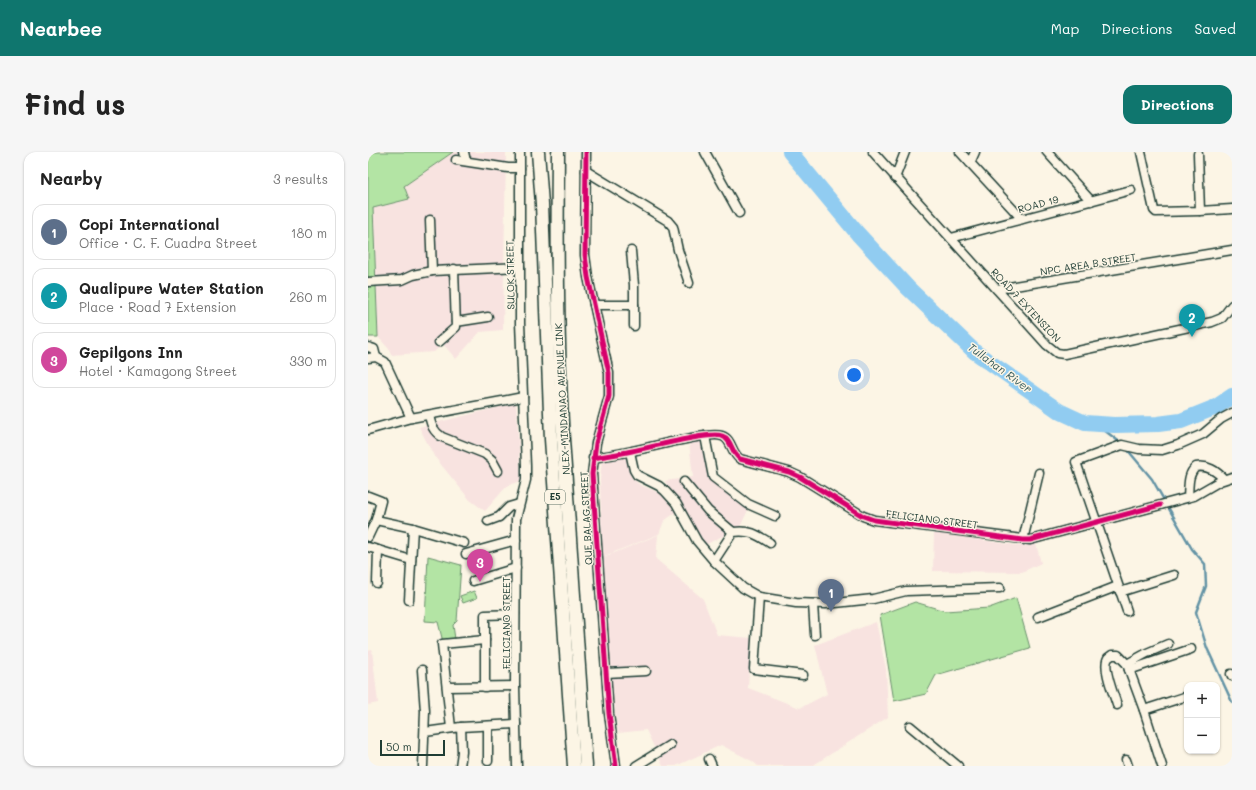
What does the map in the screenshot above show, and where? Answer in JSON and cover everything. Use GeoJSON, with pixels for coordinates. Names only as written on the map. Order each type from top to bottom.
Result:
{"type":"FeatureCollection","features":[{"type":"Feature","properties":{"kind":"highway","name":"NLEX-MINDANAO AVENUE LINK"},"geometry":{"type":"LineString","coordinates":[[538,152],[542,204],[551,439],[574,766]]}},
{"type":"Feature","properties":{"kind":"highway","name":"NLEX-MINDANAO AVENUE LINK"},"geometry":{"type":"LineString","coordinates":[[542,204],[543,152]]}},
{"type":"Feature","properties":{"kind":"highway","name":"NLEX-MINDANAO AVENUE LINK"},"geometry":{"type":"LineString","coordinates":[[558,152],[557,243],[563,438],[586,766]]}},
{"type":"Feature","properties":{"kind":"street"},"geometry":{"type":"LineString","coordinates":[[464,152],[466,161]]}},
{"type":"Feature","properties":{"kind":"street","name":"SULOK STREET"},"geometry":{"type":"LineString","coordinates":[[520,152],[520,267],[523,397]]}},
{"type":"Feature","properties":{"kind":"street","name":"QUE BALAG STREET"},"geometry":{"type":"LineString","coordinates":[[586,152],[585,255],[588,277],[609,373],[609,396],[596,443],[592,474],[606,673],[616,766]]}},
{"type":"Feature","properties":{"kind":"street"},"geometry":{"type":"LineString","coordinates":[[705,152],[739,213]]}},
{"type":"Feature","properties":{"kind":"street","name":"ROAD 7 EXTENSION"},"geometry":{"type":"LineString","coordinates":[[873,152],[1047,345],[1057,353],[1064,354],[1212,322],[1222,318],[1232,306]]}},
{"type":"Feature","properties":{"kind":"street"},"geometry":{"type":"LineString","coordinates":[[895,178],[905,152]]}},
{"type":"Feature","properties":{"kind":"street"},"geometry":{"type":"LineString","coordinates":[[960,152],[1022,219]]}},
{"type":"Feature","properties":{"kind":"street"},"geometry":{"type":"LineString","coordinates":[[970,164],[975,152]]}},
{"type":"Feature","properties":{"kind":"street"},"geometry":{"type":"LineString","coordinates":[[1047,152],[1091,201]]}},
{"type":"Feature","properties":{"kind":"street"},"geometry":{"type":"LineString","coordinates":[[1141,152],[1154,210],[1156,212],[1232,209]]}},
{"type":"Feature","properties":{"kind":"street"},"geometry":{"type":"LineString","coordinates":[[1198,154],[1200,211]]}},
{"type":"Feature","properties":{"kind":"street"},"geometry":{"type":"LineString","coordinates":[[456,160],[508,168],[520,168]]}},
{"type":"Feature","properties":{"kind":"street"},"geometry":{"type":"LineString","coordinates":[[586,171],[668,221],[673,227],[688,283]]}},
{"type":"Feature","properties":{"kind":"street","name":"ROAD 19"},"geometry":{"type":"LineString","coordinates":[[951,238],[1131,190]]}},
{"type":"Feature","properties":{"kind":"street"},"geometry":{"type":"LineString","coordinates":[[430,220],[432,271]]}},
{"type":"Feature","properties":{"kind":"street","name":"NPC AREA B STREET"},"geometry":{"type":"LineString","coordinates":[[997,289],[1232,250]]}},
{"type":"Feature","properties":{"kind":"street"},"geometry":{"type":"LineString","coordinates":[[631,251],[634,285],[634,326]]}},
{"type":"Feature","properties":{"kind":"street"},"geometry":{"type":"LineString","coordinates":[[368,282],[402,280],[413,274],[432,271],[520,267]]}},
{"type":"Feature","properties":{"kind":"street"},"geometry":{"type":"LineString","coordinates":[[439,342],[456,326],[454,270]]}},
{"type":"Feature","properties":{"kind":"street"},"geometry":{"type":"LineString","coordinates":[[594,305],[634,305]]}},
{"type":"Feature","properties":{"kind":"street"},"geometry":{"type":"LineString","coordinates":[[456,322],[488,317]]}},
{"type":"Feature","properties":{"kind":"street"},"geometry":{"type":"LineString","coordinates":[[368,347],[374,350],[372,358],[385,362],[411,418]]}},
{"type":"Feature","properties":{"kind":"street"},"geometry":{"type":"LineString","coordinates":[[368,430],[411,418],[523,397]]}},
{"type":"Feature","properties":{"kind":"street","name":"FELICIANO STREET"},"geometry":{"type":"LineString","coordinates":[[517,766],[515,686],[516,519],[526,480],[523,397]]}},
{"type":"Feature","properties":{"kind":"street"},"geometry":{"type":"LineString","coordinates":[[1127,611],[1075,464],[1076,461],[1122,445],[1139,449],[1162,450],[1203,434],[1221,419],[1232,413]]}},
{"type":"Feature","properties":{"kind":"street"},"geometry":{"type":"LineString","coordinates":[[429,415],[432,427],[436,433],[442,437],[485,454],[492,460],[498,471]]}},
{"type":"Feature","properties":{"kind":"street"},"geometry":{"type":"LineString","coordinates":[[593,458],[630,452],[705,436],[713,477],[748,504],[775,516]]}},
{"type":"Feature","properties":{"kind":"street","name":"FELICIANO STREET"},"geometry":{"type":"LineString","coordinates":[[705,436],[724,436],[729,442],[735,456],[740,459],[789,472],[800,477],[863,516],[874,520],[1023,540],[1030,540],[1198,494],[1228,478]]}},
{"type":"Feature","properties":{"kind":"street"},"geometry":{"type":"LineString","coordinates":[[630,452],[634,470],[637,475],[659,486],[676,503],[697,541],[714,561],[743,588],[759,597],[813,604],[873,598],[906,591],[1000,588]]}},
{"type":"Feature","properties":{"kind":"street"},"geometry":{"type":"LineString","coordinates":[[1188,497],[1189,478],[1196,467],[1212,469],[1228,478]]}},
{"type":"Feature","properties":{"kind":"street"},"geometry":{"type":"LineString","coordinates":[[1023,540],[1039,472]]}},
{"type":"Feature","properties":{"kind":"street"},"geometry":{"type":"LineString","coordinates":[[684,482],[708,511],[733,532]]}},
{"type":"Feature","properties":{"kind":"street"},"geometry":{"type":"LineString","coordinates":[[368,496],[381,501],[376,520],[368,537]]}},
{"type":"Feature","properties":{"kind":"street"},"geometry":{"type":"LineString","coordinates":[[488,521],[499,517],[509,507],[519,504]]}},
{"type":"Feature","properties":{"kind":"street"},"geometry":{"type":"LineString","coordinates":[[376,520],[413,528],[464,543]]}},
{"type":"Feature","properties":{"kind":"street"},"geometry":{"type":"LineString","coordinates":[[409,600],[413,528]]}},
{"type":"Feature","properties":{"kind":"street"},"geometry":{"type":"LineString","coordinates":[[714,561],[733,532],[744,530],[754,533],[770,543]]}},
{"type":"Feature","properties":{"kind":"street"},"geometry":{"type":"LineString","coordinates":[[466,554],[516,540]]}},
{"type":"Feature","properties":{"kind":"street"},"geometry":{"type":"LineString","coordinates":[[368,547],[411,560]]}},
{"type":"Feature","properties":{"kind":"street"},"geometry":{"type":"LineString","coordinates":[[377,583],[378,550]]}},
{"type":"Feature","properties":{"kind":"street"},"geometry":{"type":"LineString","coordinates":[[473,581],[516,568]]}},
{"type":"Feature","properties":{"kind":"street"},"geometry":{"type":"LineString","coordinates":[[1038,617],[1119,589],[1174,575]]}},
{"type":"Feature","properties":{"kind":"street"},"geometry":{"type":"LineString","coordinates":[[759,597],[754,669],[803,675]]}},
{"type":"Feature","properties":{"kind":"street"},"geometry":{"type":"LineString","coordinates":[[813,604],[815,635]]}},
{"type":"Feature","properties":{"kind":"street"},"geometry":{"type":"LineString","coordinates":[[485,687],[485,615],[515,614]]}},
{"type":"Feature","properties":{"kind":"street"},"geometry":{"type":"LineString","coordinates":[[451,728],[442,644],[485,640]]}},
{"type":"Feature","properties":{"kind":"street"},"geometry":{"type":"LineString","coordinates":[[1128,667],[1147,653],[1168,644]]}},
{"type":"Feature","properties":{"kind":"street"},"geometry":{"type":"LineString","coordinates":[[1128,667],[1191,649]]}},
{"type":"Feature","properties":{"kind":"street"},"geometry":{"type":"LineString","coordinates":[[1117,705],[1108,675],[1106,661],[1112,656],[1118,655],[1128,667],[1162,766]]}},
{"type":"Feature","properties":{"kind":"street"},"geometry":{"type":"LineString","coordinates":[[422,670],[424,691],[422,766]]}},
{"type":"Feature","properties":{"kind":"street"},"geometry":{"type":"LineString","coordinates":[[606,673],[646,671]]}},
{"type":"Feature","properties":{"kind":"street"},"geometry":{"type":"LineString","coordinates":[[447,688],[515,686]]}},
{"type":"Feature","properties":{"kind":"street"},"geometry":{"type":"LineString","coordinates":[[1144,710],[1184,697]]}},
{"type":"Feature","properties":{"kind":"street"},"geometry":{"type":"LineString","coordinates":[[424,732],[461,727],[516,724]]}},
{"type":"Feature","properties":{"kind":"street"},"geometry":{"type":"LineString","coordinates":[[488,726],[488,761]]}},
{"type":"Feature","properties":{"kind":"street"},"geometry":{"type":"LineString","coordinates":[[910,726],[958,766]]}},
{"type":"Feature","properties":{"kind":"street"},"geometry":{"type":"LineString","coordinates":[[460,766],[462,752],[461,727]]}},
{"type":"Feature","properties":{"kind":"street"},"geometry":{"type":"LineString","coordinates":[[636,766],[670,745]]}},
{"type":"Feature","properties":{"kind":"shaded area"},"geometry":{"type":"Polygon","coordinates":[[[453,152],[506,152],[503,330],[480,332],[456,359],[443,344],[434,352],[391,355],[389,349],[378,337],[373,208],[409,199],[403,186],[453,152]]]}},
{"type":"Feature","properties":{"kind":"shaded area"},"geometry":{"type":"Polygon","coordinates":[[[516,403],[521,481],[507,486],[485,511],[470,500],[434,456],[419,427],[516,403]]]}},
{"type":"Feature","properties":{"kind":"shaded area"},"geometry":{"type":"Polygon","coordinates":[[[702,440],[709,477],[749,508],[740,527],[705,545],[665,481],[693,477],[689,442],[702,440]]]}},
{"type":"Feature","properties":{"kind":"shaded area"},"geometry":{"type":"Polygon","coordinates":[[[627,456],[632,478],[640,485],[665,495],[678,511],[664,521],[659,534],[602,557],[600,480],[602,459],[627,456]]]}},
{"type":"Feature","properties":{"kind":"shaded area"},"geometry":{"type":"Polygon","coordinates":[[[934,533],[1022,546],[1036,544],[1041,563],[1022,572],[933,571],[934,533]]]}},
{"type":"Feature","properties":{"kind":"shaded area"},"geometry":{"type":"Polygon","coordinates":[[[658,535],[656,559],[703,599],[717,635],[751,638],[748,688],[800,708],[827,694],[815,645],[876,622],[886,669],[888,717],[812,766],[758,766],[752,761],[721,745],[676,766],[663,766],[646,730],[618,733],[614,705],[602,558],[658,535]]]}},
{"type":"Feature","properties":{"kind":"shaded area"},"geometry":{"type":"Polygon","coordinates":[[[372,650],[378,703],[368,705],[368,651],[372,650]]]}},
{"type":"Feature","properties":{"kind":"green space"},"geometry":{"type":"Polygon","coordinates":[[[368,152],[453,152],[404,186],[409,199],[373,208],[378,337],[368,337],[368,152]]]}},
{"type":"Feature","properties":{"kind":"green space"},"geometry":{"type":"Polygon","coordinates":[[[428,556],[461,565],[457,621],[453,625],[455,639],[443,642],[438,622],[425,621],[428,556]]]}},
{"type":"Feature","properties":{"kind":"green space"},"geometry":{"type":"Polygon","coordinates":[[[474,591],[477,598],[463,603],[460,596],[474,591]]]}},
{"type":"Feature","properties":{"kind":"green space"},"geometry":{"type":"Polygon","coordinates":[[[1016,598],[1030,648],[936,675],[926,694],[894,701],[880,615],[915,602],[945,611],[989,608],[1016,598]]]}},
{"type":"Feature","properties":{"kind":"waterway","name":"Tullahan River"},"geometry":{"type":"LineString","coordinates":[[790,152],[858,234],[908,288],[975,352],[1059,411],[1085,423],[1114,425],[1158,424],[1181,421],[1216,407],[1232,396]]}},
{"type":"Feature","properties":{"kind":"waterway"},"geometry":{"type":"LineString","coordinates":[[1096,424],[1121,443]]}},
{"type":"Feature","properties":{"kind":"waterway"},"geometry":{"type":"LineString","coordinates":[[1126,448],[1152,479],[1192,549],[1205,564],[1206,586],[1196,612],[1207,648],[1232,702]]}},
{"type":"Feature","properties":{"kind":"cycle path"},"geometry":{"type":"LineString","coordinates":[[586,152],[585,255],[588,277],[609,373],[609,396],[596,443],[592,474],[609,714],[616,766]]}},
{"type":"Feature","properties":{"kind":"cycle path"},"geometry":{"type":"LineString","coordinates":[[593,458],[692,438],[715,435],[722,436],[728,440],[740,459],[789,472],[800,477],[863,516],[874,520],[1023,540],[1030,540],[1160,505]]}},
{"type":"Feature","properties":{"kind":"place","name":"Qualipure Water Station"},"geometry":{"type":"Point","coordinates":[1192,337]}},
{"type":"Feature","properties":{"kind":"place","name":"Gepilgons Inn"},"geometry":{"type":"Point","coordinates":[480,582]}},
{"type":"Feature","properties":{"kind":"place","name":"Copi International"},"geometry":{"type":"Point","coordinates":[831,612]}}]}
